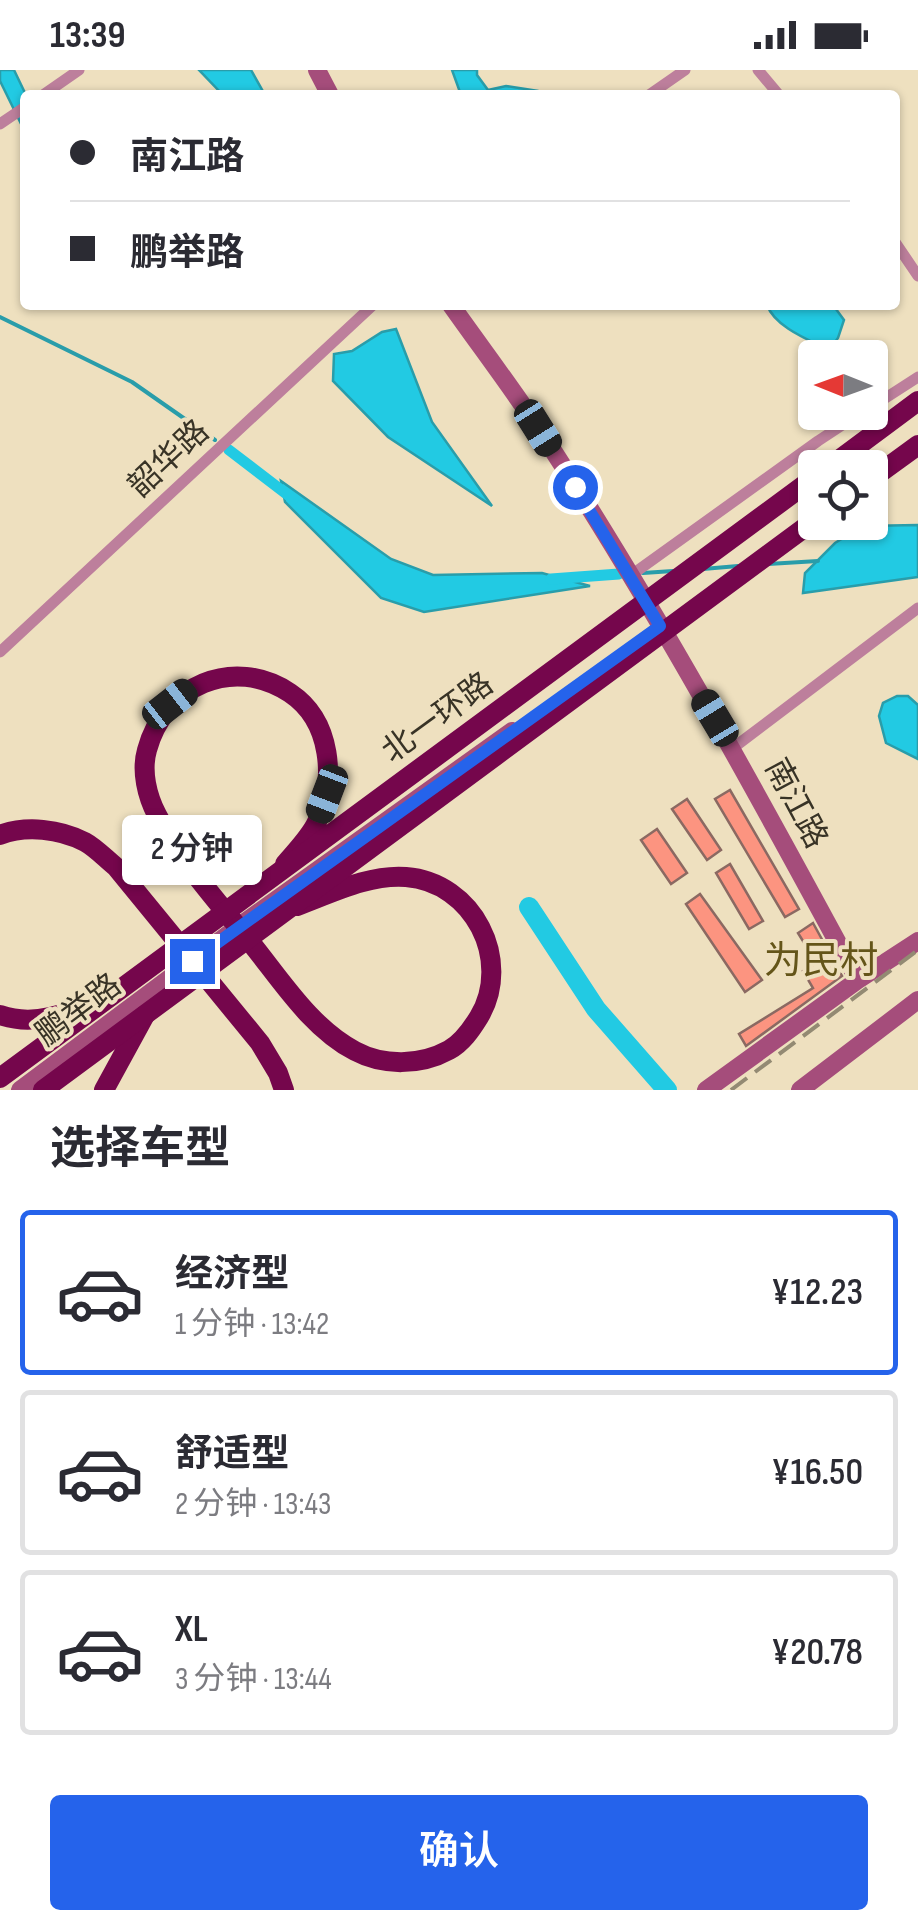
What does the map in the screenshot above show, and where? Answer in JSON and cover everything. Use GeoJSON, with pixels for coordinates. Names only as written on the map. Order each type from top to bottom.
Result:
{"type":"FeatureCollection","features":[{"type":"Feature","properties":{"kind":"highway"},"geometry":{"type":"LineString","coordinates":[[853,450],[918,402]]}},
{"type":"Feature","properties":{"kind":"highway"},"geometry":{"type":"LineString","coordinates":[[888,466],[918,444]]}},
{"type":"Feature","properties":{"kind":"highway","name":"北一环路"},"geometry":{"type":"LineString","coordinates":[[0,1078],[798,489]]}},
{"type":"Feature","properties":{"kind":"highway","name":"北一环路"},"geometry":{"type":"LineString","coordinates":[[43,1090],[798,533]]}},
{"type":"Feature","properties":{"kind":"highway"},"geometry":{"type":"LineString","coordinates":[[280,870],[316,826],[327,794],[330,766],[316,722],[291,693],[262,680],[242,676],[190,689],[170,704],[154,728],[146,754],[145,784],[156,812],[187,864],[306,1011],[333,1038],[358,1052],[380,1061],[411,1062],[452,1049],[471,1031],[485,1007],[492,966],[487,940],[464,904],[444,890],[407,877],[384,878],[286,911]]}},
{"type":"Feature","properties":{"kind":"highway"},"geometry":{"type":"LineString","coordinates":[[0,835],[32,829],[57,832],[85,842],[116,867],[260,1042],[284,1090]]}},
{"type":"Feature","properties":{"kind":"highway"},"geometry":{"type":"LineString","coordinates":[[0,1015],[36,1020],[72,1012],[122,987]]}},
{"type":"Feature","properties":{"kind":"highway"},"geometry":{"type":"LineString","coordinates":[[104,1090],[145,1014]]}},
{"type":"Feature","properties":{"kind":"main road","name":"南江路"},"geometry":{"type":"LineString","coordinates":[[455,310],[538,428],[630,576],[733,748],[858,980]]}},
{"type":"Feature","properties":{"kind":"main road","name":"鹏举路"},"geometry":{"type":"LineString","coordinates":[[20,1090],[238,927],[660,626]]}},
{"type":"Feature","properties":{"kind":"main road"},"geometry":{"type":"LineString","coordinates":[[706,1090],[918,940]]}},
{"type":"Feature","properties":{"kind":"main road"},"geometry":{"type":"LineString","coordinates":[[800,1090],[918,1000]]}},
{"type":"Feature","properties":{"kind":"street"},"geometry":{"type":"LineString","coordinates":[[50,90],[80,70]]}},
{"type":"Feature","properties":{"kind":"street"},"geometry":{"type":"LineString","coordinates":[[656,90],[686,70]]}},
{"type":"Feature","properties":{"kind":"street"},"geometry":{"type":"LineString","coordinates":[[758,70],[776,90]]}},
{"type":"Feature","properties":{"kind":"street"},"geometry":{"type":"LineString","coordinates":[[900,249],[918,276]]}},
{"type":"Feature","properties":{"kind":"street","name":"韶华路"},"geometry":{"type":"LineString","coordinates":[[0,652],[367,310]]}},
{"type":"Feature","properties":{"kind":"street"},"geometry":{"type":"LineString","coordinates":[[888,396],[918,377]]}},
{"type":"Feature","properties":{"kind":"street"},"geometry":{"type":"LineString","coordinates":[[630,576],[835,430]]}},
{"type":"Feature","properties":{"kind":"street"},"geometry":{"type":"LineString","coordinates":[[733,748],[918,608]]}},
{"type":"Feature","properties":{"kind":"water"},"geometry":{"type":"Polygon","coordinates":[[[0,70],[14,70],[24,90],[20,90],[20,122],[0,81],[0,70]]]}},
{"type":"Feature","properties":{"kind":"water"},"geometry":{"type":"Polygon","coordinates":[[[199,70],[251,70],[262,90],[218,90],[199,70]]]}},
{"type":"Feature","properties":{"kind":"water"},"geometry":{"type":"Polygon","coordinates":[[[452,70],[477,70],[488,90],[459,90],[452,70]]]}},
{"type":"Feature","properties":{"kind":"water"},"geometry":{"type":"Polygon","coordinates":[[[506,86],[532,90],[488,90],[506,86]]]}},
{"type":"Feature","properties":{"kind":"water"},"geometry":{"type":"Polygon","coordinates":[[[770,310],[837,310],[844,320],[836,340],[809,340],[777,320],[770,310]]]}},
{"type":"Feature","properties":{"kind":"water"},"geometry":{"type":"Polygon","coordinates":[[[396,329],[432,422],[492,506],[388,437],[333,381],[334,354],[352,351],[382,332],[396,329]]]}},
{"type":"Feature","properties":{"kind":"water"},"geometry":{"type":"Polygon","coordinates":[[[281,481],[391,559],[433,575],[542,573],[590,586],[424,612],[381,598],[285,502],[281,481]]]}},
{"type":"Feature","properties":{"kind":"water"},"geometry":{"type":"Polygon","coordinates":[[[918,525],[918,577],[803,593],[805,573],[835,543],[888,540],[888,526],[918,525]]]}},
{"type":"Feature","properties":{"kind":"water"},"geometry":{"type":"Polygon","coordinates":[[[908,696],[918,705],[918,759],[886,743],[879,716],[883,703],[908,696]]]}},
{"type":"Feature","properties":{"kind":"building"},"geometry":{"type":"Polygon","coordinates":[[[730,790],[799,909],[785,917],[715,799],[730,790]]]}},
{"type":"Feature","properties":{"kind":"building"},"geometry":{"type":"Polygon","coordinates":[[[687,799],[721,850],[707,860],[672,809],[687,799]]]}},
{"type":"Feature","properties":{"kind":"building"},"geometry":{"type":"Polygon","coordinates":[[[657,829],[687,873],[671,884],[641,840],[657,829]]]}},
{"type":"Feature","properties":{"kind":"building"},"geometry":{"type":"Polygon","coordinates":[[[730,864],[763,921],[749,929],[716,873],[730,864]]]}},
{"type":"Feature","properties":{"kind":"building"},"geometry":{"type":"Polygon","coordinates":[[[700,894],[762,980],[745,992],[686,904],[700,894]]]}},
{"type":"Feature","properties":{"kind":"building"},"geometry":{"type":"Polygon","coordinates":[[[813,923],[842,976],[746,1046],[739,1034],[813,988],[803,971],[816,962],[798,933],[813,923]]]}},
{"type":"Feature","properties":{"kind":"waterway"},"geometry":{"type":"LineString","coordinates":[[0,317],[132,382],[215,440]]}},
{"type":"Feature","properties":{"kind":"waterway"},"geometry":{"type":"LineString","coordinates":[[229,450],[293,499]]}},
{"type":"Feature","properties":{"kind":"waterway"},"geometry":{"type":"LineString","coordinates":[[768,564],[818,561]]}},
{"type":"Feature","properties":{"kind":"waterway"},"geometry":{"type":"LineString","coordinates":[[703,569],[738,566]]}},
{"type":"Feature","properties":{"kind":"waterway"},"geometry":{"type":"LineString","coordinates":[[643,573],[673,571]]}},
{"type":"Feature","properties":{"kind":"waterway"},"geometry":{"type":"LineString","coordinates":[[551,579],[619,574]]}},
{"type":"Feature","properties":{"kind":"waterway"},"geometry":{"type":"LineString","coordinates":[[529,907],[596,1009],[667,1090]]}},
{"type":"Feature","properties":{"kind":"railway"},"geometry":{"type":"LineString","coordinates":[[731,1090],[918,950]]}},
{"type":"Feature","properties":{"kind":"district","name":"为民村"},"geometry":{"type":"Point","coordinates":[821,960]}},
{"type":"Feature","properties":{"kind":"route"},"geometry":{"type":"LineString","coordinates":[[192,961],[660,626],[575,487]]}}]}
